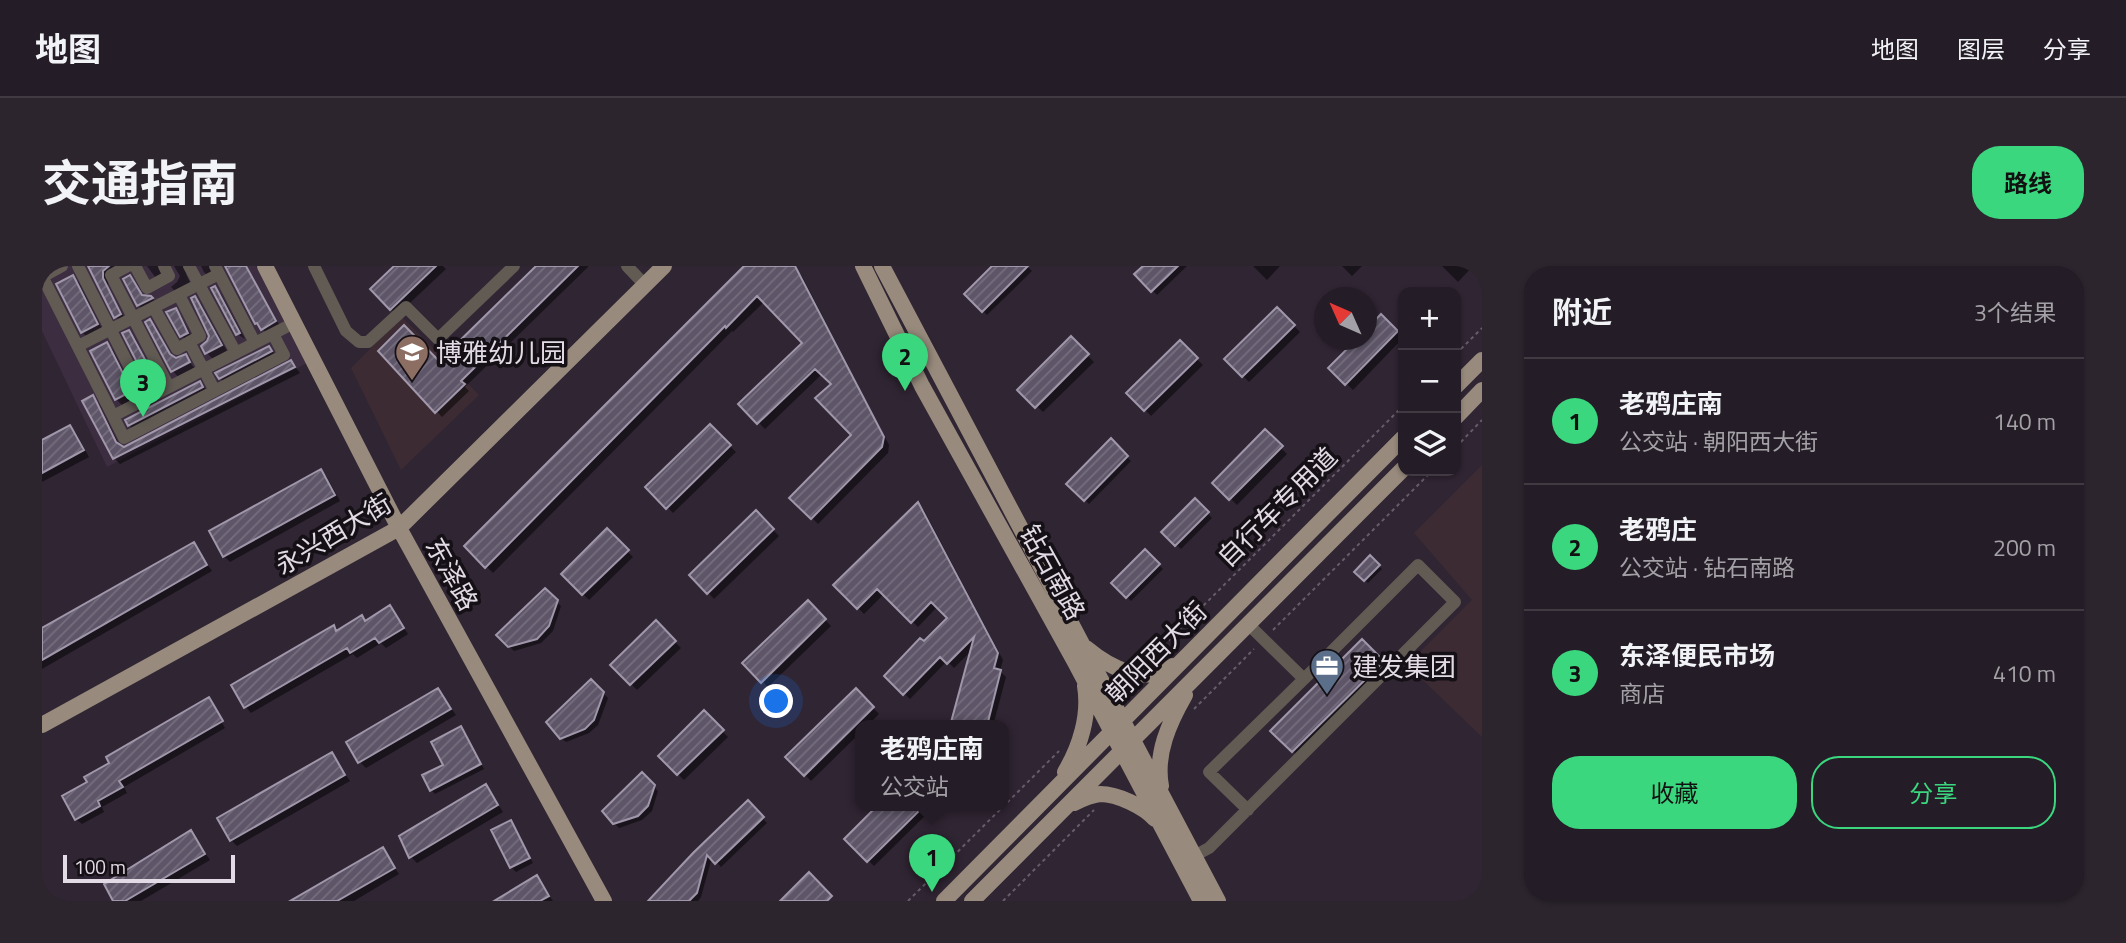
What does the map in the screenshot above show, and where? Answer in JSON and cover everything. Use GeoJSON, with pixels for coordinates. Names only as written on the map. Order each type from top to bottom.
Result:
{"type":"FeatureCollection","features":[{"type":"Feature","properties":{"kind":"main road","name":"东泽路"},"geometry":{"type":"LineString","coordinates":[[265,266],[399,528],[604,901]]}},
{"type":"Feature","properties":{"kind":"main road","name":"永兴西大街"},"geometry":{"type":"LineString","coordinates":[[42,725],[399,528],[664,266]]}},
{"type":"Feature","properties":{"kind":"main road","name":"钻石南路"},"geometry":{"type":"LineString","coordinates":[[863,266],[922,386],[1083,677],[1117,726]]}},
{"type":"Feature","properties":{"kind":"main road","name":"钻石南路"},"geometry":{"type":"LineString","coordinates":[[882,266],[1081,645],[1162,826],[1201,901]]}},
{"type":"Feature","properties":{"kind":"main road"},"geometry":{"type":"LineString","coordinates":[[1461,381],[1482,360]]}},
{"type":"Feature","properties":{"kind":"main road"},"geometry":{"type":"LineString","coordinates":[[1460,413],[1482,390]]}},
{"type":"Feature","properties":{"kind":"main road","name":"朝阳西大街"},"geometry":{"type":"LineString","coordinates":[[944,901],[1398,443]]}},
{"type":"Feature","properties":{"kind":"main road","name":"朝阳西大街"},"geometry":{"type":"LineString","coordinates":[[972,901],[1398,474]]}},
{"type":"Feature","properties":{"kind":"main road"},"geometry":{"type":"LineString","coordinates":[[1081,645],[1112,667],[1147,675],[1165,671],[1185,658]]}},
{"type":"Feature","properties":{"kind":"main road"},"geometry":{"type":"LineString","coordinates":[[1165,802],[1158,770],[1160,755],[1174,714],[1200,672]]}},
{"type":"Feature","properties":{"kind":"main road"},"geometry":{"type":"LineString","coordinates":[[1053,791],[1070,763],[1084,727],[1087,699],[1083,677]]}},
{"type":"Feature","properties":{"kind":"main road","name":"钻石南路"},"geometry":{"type":"LineString","coordinates":[[1127,746],[1165,802],[1218,901]]}},
{"type":"Feature","properties":{"kind":"main road"},"geometry":{"type":"LineString","coordinates":[[1065,807],[1083,798],[1101,794],[1142,809],[1162,826]]}},
{"type":"Feature","properties":{"kind":"street"},"geometry":{"type":"LineString","coordinates":[[62,266],[42,276],[124,438],[284,355],[273,334]]}},
{"type":"Feature","properties":{"kind":"street"},"geometry":{"type":"LineString","coordinates":[[78,266],[146,399]]}},
{"type":"Feature","properties":{"kind":"street"},"geometry":{"type":"LineString","coordinates":[[128,266],[111,275],[169,387]]}},
{"type":"Feature","properties":{"kind":"street"},"geometry":{"type":"LineString","coordinates":[[135,266],[146,288],[169,276],[164,266]]}},
{"type":"Feature","properties":{"kind":"street"},"geometry":{"type":"LineString","coordinates":[[189,266],[236,353]]}},
{"type":"Feature","properties":{"kind":"street"},"geometry":{"type":"LineString","coordinates":[[314,266],[346,331],[359,342],[368,342],[407,307],[438,339],[514,266]]}},
{"type":"Feature","properties":{"kind":"street"},"geometry":{"type":"LineString","coordinates":[[627,266],[645,285]]}},
{"type":"Feature","properties":{"kind":"street"},"geometry":{"type":"LineString","coordinates":[[78,346],[199,284],[217,270],[255,343]]}},
{"type":"Feature","properties":{"kind":"street"},"geometry":{"type":"LineString","coordinates":[[154,308],[177,349],[200,336],[173,298],[157,282]]}},
{"type":"Feature","properties":{"kind":"street"},"geometry":{"type":"LineString","coordinates":[[113,416],[294,323]]}},
{"type":"Feature","properties":{"kind":"street"},"geometry":{"type":"LineString","coordinates":[[189,342],[215,391]]}},
{"type":"Feature","properties":{"kind":"street"},"geometry":{"type":"LineString","coordinates":[[1194,856],[1209,848],[1248,810],[1455,602],[1418,565],[1209,772],[1248,810]]}},
{"type":"Feature","properties":{"kind":"street"},"geometry":{"type":"LineString","coordinates":[[1248,624],[1304,679]]}},
{"type":"Feature","properties":{"kind":"path"},"geometry":{"type":"LineString","coordinates":[[1460,350],[1482,328]]}},
{"type":"Feature","properties":{"kind":"path","name":"自行车专用道"},"geometry":{"type":"LineString","coordinates":[[1135,673],[1398,411]]}},
{"type":"Feature","properties":{"kind":"path"},"geometry":{"type":"LineString","coordinates":[[1461,442],[1482,420]]}},
{"type":"Feature","properties":{"kind":"path"},"geometry":{"type":"LineString","coordinates":[[1192,711],[1427,476]]}},
{"type":"Feature","properties":{"kind":"path"},"geometry":{"type":"LineString","coordinates":[[1009,801],[1066,744]]}},
{"type":"Feature","properties":{"kind":"path"},"geometry":{"type":"LineString","coordinates":[[1003,901],[1108,796]]}},
{"type":"Feature","properties":{"kind":"path"},"geometry":{"type":"LineString","coordinates":[[908,901],[999,811]]}},
{"type":"Feature","properties":{"kind":"shaded area"},"geometry":{"type":"Polygon","coordinates":[[[42,266],[256,266],[307,363],[107,467],[42,331],[42,266]]]}},
{"type":"Feature","properties":{"kind":"shaded area","name":"博雅幼儿园"},"geometry":{"type":"Polygon","coordinates":[[[402,317],[479,395],[401,470],[351,368],[402,317]]]}},
{"type":"Feature","properties":{"kind":"shaded area"},"geometry":{"type":"Polygon","coordinates":[[[1482,465],[1482,737],[1407,665],[1472,600],[1414,533],[1482,465]]]}},
{"type":"Feature","properties":{"kind":"building"},"geometry":{"type":"Polygon","coordinates":[[[88,266],[109,266],[103,271],[103,278],[121,314],[114,318],[88,266]]]}},
{"type":"Feature","properties":{"kind":"building"},"geometry":{"type":"Polygon","coordinates":[[[225,266],[246,266],[276,321],[261,330],[257,323],[255,324],[225,266]]]}},
{"type":"Feature","properties":{"kind":"building"},"geometry":{"type":"Polygon","coordinates":[[[394,266],[436,266],[390,310],[370,289],[394,266]]]}},
{"type":"Feature","properties":{"kind":"building"},"geometry":{"type":"Polygon","coordinates":[[[536,266],[578,266],[461,381],[465,384],[435,413],[378,351],[404,325],[439,361],[536,266]]]}},
{"type":"Feature","properties":{"kind":"building"},"geometry":{"type":"Polygon","coordinates":[[[744,266],[795,266],[884,437],[882,447],[811,519],[789,498],[851,435],[815,398],[831,384],[815,369],[757,424],[738,404],[802,343],[757,296],[485,568],[464,546],[744,266]]]}},
{"type":"Feature","properties":{"kind":"building"},"geometry":{"type":"Polygon","coordinates":[[[992,266],[1028,266],[982,312],[964,294],[992,266]]]}},
{"type":"Feature","properties":{"kind":"building"},"geometry":{"type":"Polygon","coordinates":[[[1143,266],[1178,266],[1151,292],[1134,274],[1143,266]]]}},
{"type":"Feature","properties":{"kind":"building"},"geometry":{"type":"Polygon","coordinates":[[[73,275],[98,324],[81,333],[56,284],[73,275]]]}},
{"type":"Feature","properties":{"kind":"building"},"geometry":{"type":"Polygon","coordinates":[[[130,275],[142,295],[153,298],[137,306],[123,279],[130,275]]]}},
{"type":"Feature","properties":{"kind":"building"},"geometry":{"type":"Polygon","coordinates":[[[215,286],[240,333],[236,335],[211,288],[215,286]]]}},
{"type":"Feature","properties":{"kind":"building"},"geometry":{"type":"Polygon","coordinates":[[[195,296],[222,345],[205,354],[201,346],[209,336],[191,298],[195,296]]]}},
{"type":"Feature","properties":{"kind":"building"},"geometry":{"type":"Polygon","coordinates":[[[1277,307],[1295,325],[1242,377],[1224,359],[1277,307]]]}},
{"type":"Feature","properties":{"kind":"building"},"geometry":{"type":"Polygon","coordinates":[[[176,308],[188,333],[180,337],[166,312],[176,308]]]}},
{"type":"Feature","properties":{"kind":"building"},"geometry":{"type":"Polygon","coordinates":[[[1381,314],[1398,331],[1345,385],[1328,368],[1346,350],[1377,350],[1377,318],[1381,314]]]}},
{"type":"Feature","properties":{"kind":"building"},"geometry":{"type":"Polygon","coordinates":[[[150,319],[170,354],[176,358],[186,354],[190,362],[171,372],[145,322],[150,319]]]}},
{"type":"Feature","properties":{"kind":"building"},"geometry":{"type":"Polygon","coordinates":[[[129,330],[155,378],[147,382],[122,333],[129,330]]]}},
{"type":"Feature","properties":{"kind":"building"},"geometry":{"type":"Polygon","coordinates":[[[1071,336],[1089,354],[1035,408],[1017,390],[1071,336]]]}},
{"type":"Feature","properties":{"kind":"building"},"geometry":{"type":"Polygon","coordinates":[[[1180,340],[1198,358],[1144,411],[1126,393],[1180,340]]]}},
{"type":"Feature","properties":{"kind":"building"},"geometry":{"type":"Polygon","coordinates":[[[107,342],[132,391],[115,400],[90,351],[107,342]]]}},
{"type":"Feature","properties":{"kind":"building"},"geometry":{"type":"Polygon","coordinates":[[[269,346],[272,351],[219,379],[215,373],[269,346]]]}},
{"type":"Feature","properties":{"kind":"building"},"geometry":{"type":"Polygon","coordinates":[[[291,360],[295,367],[113,459],[82,401],[93,395],[116,442],[124,447],[291,360]]]}},
{"type":"Feature","properties":{"kind":"building"},"geometry":{"type":"Polygon","coordinates":[[[200,381],[203,387],[128,426],[125,420],[200,381]]]}},
{"type":"Feature","properties":{"kind":"building"},"geometry":{"type":"Polygon","coordinates":[[[710,424],[731,445],[666,509],[645,487],[710,424]]]}},
{"type":"Feature","properties":{"kind":"building"},"geometry":{"type":"Polygon","coordinates":[[[70,425],[84,450],[42,473],[42,440],[70,425]]]}},
{"type":"Feature","properties":{"kind":"building"},"geometry":{"type":"Polygon","coordinates":[[[1265,429],[1283,446],[1229,500],[1212,483],[1265,429]]]}},
{"type":"Feature","properties":{"kind":"building"},"geometry":{"type":"Polygon","coordinates":[[[1111,438],[1128,456],[1084,501],[1066,484],[1111,438]]]}},
{"type":"Feature","properties":{"kind":"building"},"geometry":{"type":"Polygon","coordinates":[[[321,469],[335,495],[223,557],[209,531],[321,469]]]}},
{"type":"Feature","properties":{"kind":"building"},"geometry":{"type":"Polygon","coordinates":[[[1195,498],[1209,512],[1175,546],[1161,532],[1195,498]]]}},
{"type":"Feature","properties":{"kind":"building"},"geometry":{"type":"Polygon","coordinates":[[[918,502],[998,653],[994,668],[1001,670],[988,720],[952,720],[974,637],[947,664],[940,657],[903,695],[884,676],[920,638],[924,641],[947,618],[931,602],[911,623],[877,589],[857,609],[833,585],[918,502]]]}},
{"type":"Feature","properties":{"kind":"building"},"geometry":{"type":"Polygon","coordinates":[[[756,510],[774,529],[707,594],[689,575],[756,510]]]}},
{"type":"Feature","properties":{"kind":"building"},"geometry":{"type":"Polygon","coordinates":[[[607,528],[629,550],[582,595],[561,574],[607,528]]]}},
{"type":"Feature","properties":{"kind":"building"},"geometry":{"type":"Polygon","coordinates":[[[194,542],[207,565],[42,660],[42,628],[194,542]]]}},
{"type":"Feature","properties":{"kind":"building"},"geometry":{"type":"Polygon","coordinates":[[[1145,549],[1160,564],[1126,598],[1111,583],[1145,549]]]}},
{"type":"Feature","properties":{"kind":"building"},"geometry":{"type":"Polygon","coordinates":[[[1370,555],[1380,565],[1364,581],[1354,572],[1370,555]]]}},
{"type":"Feature","properties":{"kind":"building"},"geometry":{"type":"Polygon","coordinates":[[[545,588],[558,600],[549,626],[537,639],[508,647],[496,635],[545,588]]]}},
{"type":"Feature","properties":{"kind":"building"},"geometry":{"type":"Polygon","coordinates":[[[808,600],[826,619],[761,683],[742,663],[808,600]]]}},
{"type":"Feature","properties":{"kind":"building"},"geometry":{"type":"Polygon","coordinates":[[[390,605],[404,628],[379,643],[375,638],[350,653],[347,648],[244,708],[231,685],[334,625],[336,631],[362,615],[365,621],[390,605]]]}},
{"type":"Feature","properties":{"kind":"building"},"geometry":{"type":"Polygon","coordinates":[[[656,620],[676,641],[630,685],[610,665],[656,620]]]}},
{"type":"Feature","properties":{"kind":"building","name":"建发集团"},"geometry":{"type":"Polygon","coordinates":[[[1362,639],[1384,661],[1292,752],[1270,731],[1362,639]]]}},
{"type":"Feature","properties":{"kind":"building"},"geometry":{"type":"Polygon","coordinates":[[[591,679],[604,692],[594,720],[585,729],[560,739],[546,722],[591,679]]]}},
{"type":"Feature","properties":{"kind":"building"},"geometry":{"type":"Polygon","coordinates":[[[438,688],[451,709],[358,763],[346,742],[438,688]]]}},
{"type":"Feature","properties":{"kind":"building"},"geometry":{"type":"Polygon","coordinates":[[[856,688],[874,707],[861,720],[855,720],[855,726],[804,776],[785,757],[856,688]]]}},
{"type":"Feature","properties":{"kind":"building"},"geometry":{"type":"Polygon","coordinates":[[[209,697],[223,721],[119,781],[123,787],[98,801],[100,806],[75,820],[62,796],[87,782],[84,777],[109,763],[106,757],[209,697]]]}},
{"type":"Feature","properties":{"kind":"building"},"geometry":{"type":"Polygon","coordinates":[[[704,710],[724,730],[677,775],[658,756],[704,710]]]}},
{"type":"Feature","properties":{"kind":"building"},"geometry":{"type":"Polygon","coordinates":[[[461,726],[481,764],[430,791],[422,775],[443,765],[431,742],[461,726]]]}},
{"type":"Feature","properties":{"kind":"building"},"geometry":{"type":"Polygon","coordinates":[[[332,752],[345,775],[230,841],[217,818],[332,752]]]}},
{"type":"Feature","properties":{"kind":"building"},"geometry":{"type":"Polygon","coordinates":[[[642,772],[655,785],[648,806],[638,816],[613,824],[602,811],[642,772]]]}},
{"type":"Feature","properties":{"kind":"building"},"geometry":{"type":"Polygon","coordinates":[[[486,784],[498,805],[409,858],[399,836],[486,784]]]}},
{"type":"Feature","properties":{"kind":"building"},"geometry":{"type":"Polygon","coordinates":[[[748,800],[764,817],[715,864],[707,855],[697,893],[689,901],[648,901],[693,853],[748,800]]]}},
{"type":"Feature","properties":{"kind":"building"},"geometry":{"type":"Polygon","coordinates":[[[872,811],[919,811],[867,862],[844,839],[872,811]]]}},
{"type":"Feature","properties":{"kind":"building"},"geometry":{"type":"Polygon","coordinates":[[[511,820],[530,858],[510,868],[491,830],[511,820]]]}},
{"type":"Feature","properties":{"kind":"building"},"geometry":{"type":"Polygon","coordinates":[[[191,830],[205,854],[125,901],[113,901],[104,884],[191,830]]]}},
{"type":"Feature","properties":{"kind":"building"},"geometry":{"type":"Polygon","coordinates":[[[383,847],[395,868],[337,901],[290,901],[383,847]]]}},
{"type":"Feature","properties":{"kind":"building"},"geometry":{"type":"Polygon","coordinates":[[[809,872],[832,896],[827,901],[780,901],[809,872]]]}},
{"type":"Feature","properties":{"kind":"building"},"geometry":{"type":"Polygon","coordinates":[[[537,875],[549,896],[540,901],[494,901],[537,875]]]}},
{"type":"Feature","properties":{"kind":"place","name":"博雅幼儿园"},"geometry":{"type":"Point","coordinates":[412,382]}},
{"type":"Feature","properties":{"kind":"place","name":"老鸦庄"},"geometry":{"type":"Point","coordinates":[905,391]}},
{"type":"Feature","properties":{"kind":"place","name":"东泽便民市场"},"geometry":{"type":"Point","coordinates":[143,417]}},
{"type":"Feature","properties":{"kind":"place","name":"建发集团"},"geometry":{"type":"Point","coordinates":[1327,696]}},
{"type":"Feature","properties":{"kind":"place","name":"老鸦庄南"},"geometry":{"type":"Point","coordinates":[932,892]}}]}
